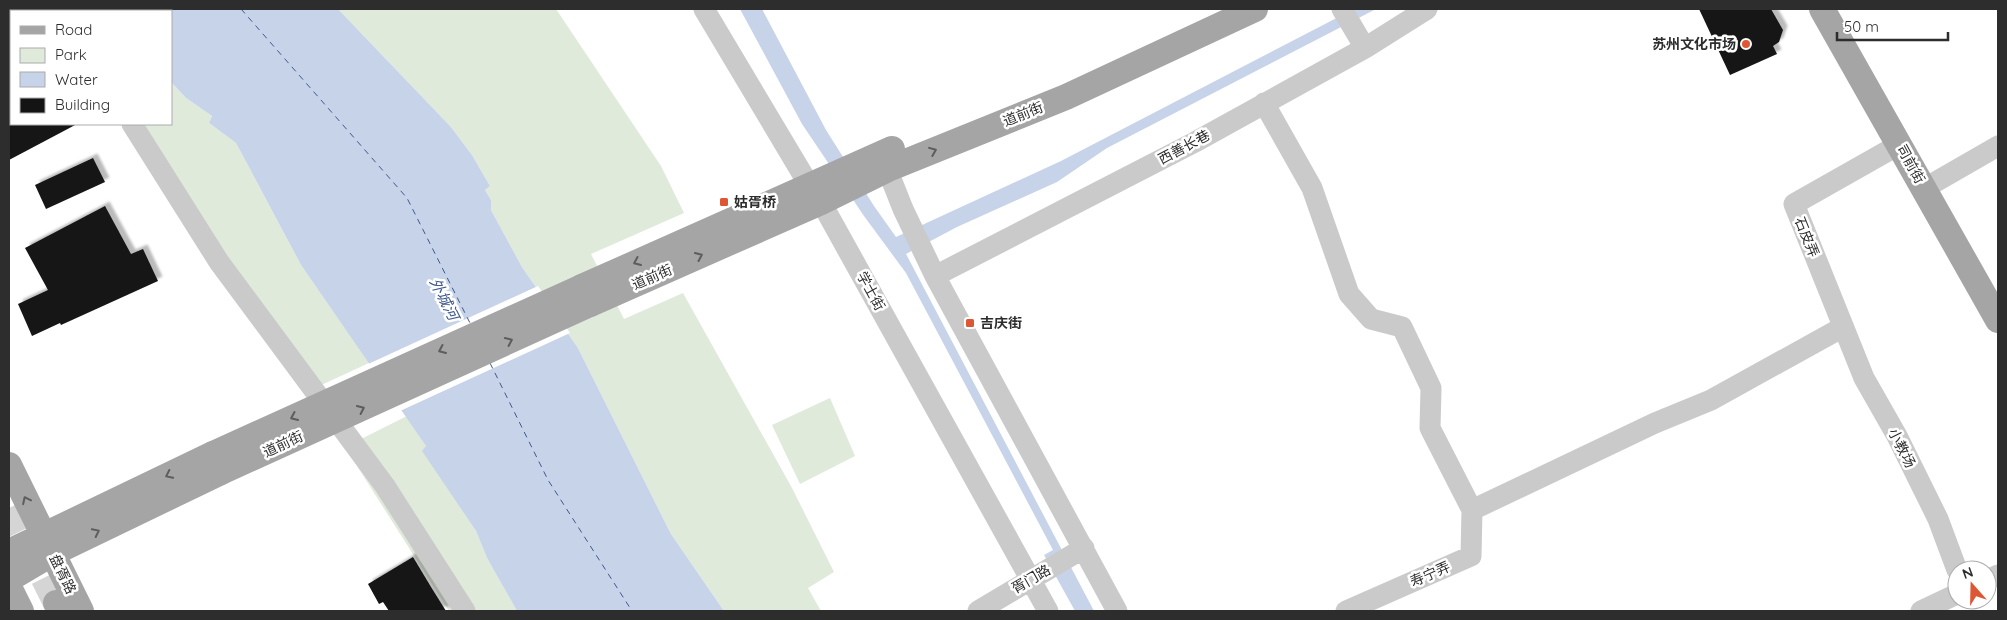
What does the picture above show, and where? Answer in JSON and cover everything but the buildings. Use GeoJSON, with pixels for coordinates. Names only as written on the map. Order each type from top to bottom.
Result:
{"type":"FeatureCollection","features":[{"type":"Feature","properties":{"kind":"main road","name":"道前街"},"geometry":{"type":"LineString","coordinates":[[48,545],[217,463],[824,189],[1216,9]]}},
{"type":"Feature","properties":{"kind":"main road","name":"道前街"},"geometry":{"type":"LineString","coordinates":[[884,161],[1066,97],[1255,9]]}},
{"type":"Feature","properties":{"kind":"main road","name":"司前街"},"geometry":{"type":"LineString","coordinates":[[1822,9],[1998,320]]}},
{"type":"Feature","properties":{"kind":"main road","name":"盘胥路"},"geometry":{"type":"LineString","coordinates":[[9,465],[82,611]]}},
{"type":"Feature","properties":{"kind":"main road"},"geometry":{"type":"LineString","coordinates":[[9,552],[48,545]]}},
{"type":"Feature","properties":{"kind":"main road"},"geometry":{"type":"LineString","coordinates":[[9,579],[48,545]]}},
{"type":"Feature","properties":{"kind":"main road"},"geometry":{"type":"LineString","coordinates":[[9,587],[44,609]]}},
{"type":"Feature","properties":{"kind":"street","name":"学士街"},"geometry":{"type":"LineString","coordinates":[[704,9],[824,189],[1037,575],[1048,611]]}},
{"type":"Feature","properties":{"kind":"street","name":"西善长巷"},"geometry":{"type":"LineString","coordinates":[[935,276],[1195,142],[1365,48],[1427,9]]}},
{"type":"Feature","properties":{"kind":"street"},"geometry":{"type":"LineString","coordinates":[[1346,16],[1365,48]]}},
{"type":"Feature","properties":{"kind":"street"},"geometry":{"type":"LineString","coordinates":[[1264,103],[1312,188],[1348,294],[1371,319],[1402,327],[1431,388],[1430,428],[1472,510],[1656,423],[1711,400],[1843,327]]}},
{"type":"Feature","properties":{"kind":"street"},"geometry":{"type":"LineString","coordinates":[[133,125],[219,262],[385,486],[465,611]]}},
{"type":"Feature","properties":{"kind":"street","name":"石皮弄"},"geometry":{"type":"LineString","coordinates":[[1843,327],[1794,204],[1900,144]]}},
{"type":"Feature","properties":{"kind":"street"},"geometry":{"type":"LineString","coordinates":[[1924,188],[1998,146]]}},
{"type":"Feature","properties":{"kind":"street"},"geometry":{"type":"LineString","coordinates":[[884,161],[903,209],[935,276],[1080,550],[1117,611]]}},
{"type":"Feature","properties":{"kind":"street","name":"小教场"},"geometry":{"type":"LineString","coordinates":[[1843,327],[1864,378],[1898,436],[1938,519],[1953,560]]}},
{"type":"Feature","properties":{"kind":"street","name":"寿宁弄"},"geometry":{"type":"LineString","coordinates":[[1346,611],[1471,556],[1472,510]]}},
{"type":"Feature","properties":{"kind":"street","name":"胥门路"},"geometry":{"type":"LineString","coordinates":[[978,611],[1080,550]]}},
{"type":"Feature","properties":{"kind":"street"},"geometry":{"type":"LineString","coordinates":[[1921,611],[1947,599]]}},
{"type":"Feature","properties":{"kind":"green space"},"geometry":{"type":"Polygon","coordinates":[[[338,9],[556,9],[661,166],[684,213],[591,254],[624,319],[683,293],[792,488],[834,572],[808,588],[821,611],[724,611],[671,534],[578,348],[522,267],[491,210],[491,200],[485,190],[490,186],[472,155],[451,127],[338,9]]]}},
{"type":"Feature","properties":{"kind":"green space"},"geometry":{"type":"Polygon","coordinates":[[[172,83],[186,98],[212,116],[209,123],[236,143],[301,265],[369,363],[317,387],[135,125],[172,125],[172,83]]]}},
{"type":"Feature","properties":{"kind":"green space"},"geometry":{"type":"Polygon","coordinates":[[[830,398],[855,456],[800,484],[772,425],[830,398]]]}},
{"type":"Feature","properties":{"kind":"green space"},"geometry":{"type":"Polygon","coordinates":[[[407,416],[426,446],[423,451],[476,531],[487,558],[517,611],[449,611],[345,447],[407,416]]]}},
{"type":"Feature","properties":{"kind":"water","name":"外城河"},"geometry":{"type":"Polygon","coordinates":[[[119,9],[338,9],[451,127],[472,155],[490,186],[485,190],[491,200],[491,210],[522,267],[578,348],[671,534],[724,611],[517,611],[487,558],[476,531],[422,451],[426,446],[301,265],[236,143],[209,123],[212,116],[186,98],[172,83],[172,10],[119,9]]]}},
{"type":"Feature","properties":{"kind":"water"},"geometry":{"type":"Polygon","coordinates":[[[740,9],[762,9],[826,130],[896,237],[1061,161],[1354,9],[1376,9],[1107,148],[1057,182],[957,227],[906,254],[1094,611],[1075,611],[1044,555],[1053,550],[906,273],[864,216],[802,124],[740,9]]]}},
{"type":"Feature","properties":{"kind":"pier"},"geometry":{"type":"Polygon","coordinates":[[[538,286],[570,333],[400,411],[366,365],[538,286]]]}},
{"type":"Feature","properties":{"kind":"ferry route"},"geometry":{"type":"LineString","coordinates":[[241,9],[407,198],[470,323]]}},
{"type":"Feature","properties":{"kind":"ferry route"},"geometry":{"type":"LineString","coordinates":[[490,363],[548,480],[632,611]]}},
{"type":"Feature","properties":{"kind":"tunnel"},"geometry":{"type":"LineString","coordinates":[[9,508],[56,603]]}},
{"type":"Feature","properties":{"kind":"place","name":"苏州文化市场"},"geometry":{"type":"Point","coordinates":[1746,44]}},
{"type":"Feature","properties":{"kind":"place","name":"姑胥桥"},"geometry":{"type":"Point","coordinates":[724,202]}},
{"type":"Feature","properties":{"kind":"place","name":"吉庆街"},"geometry":{"type":"Point","coordinates":[970,323]}}]}
